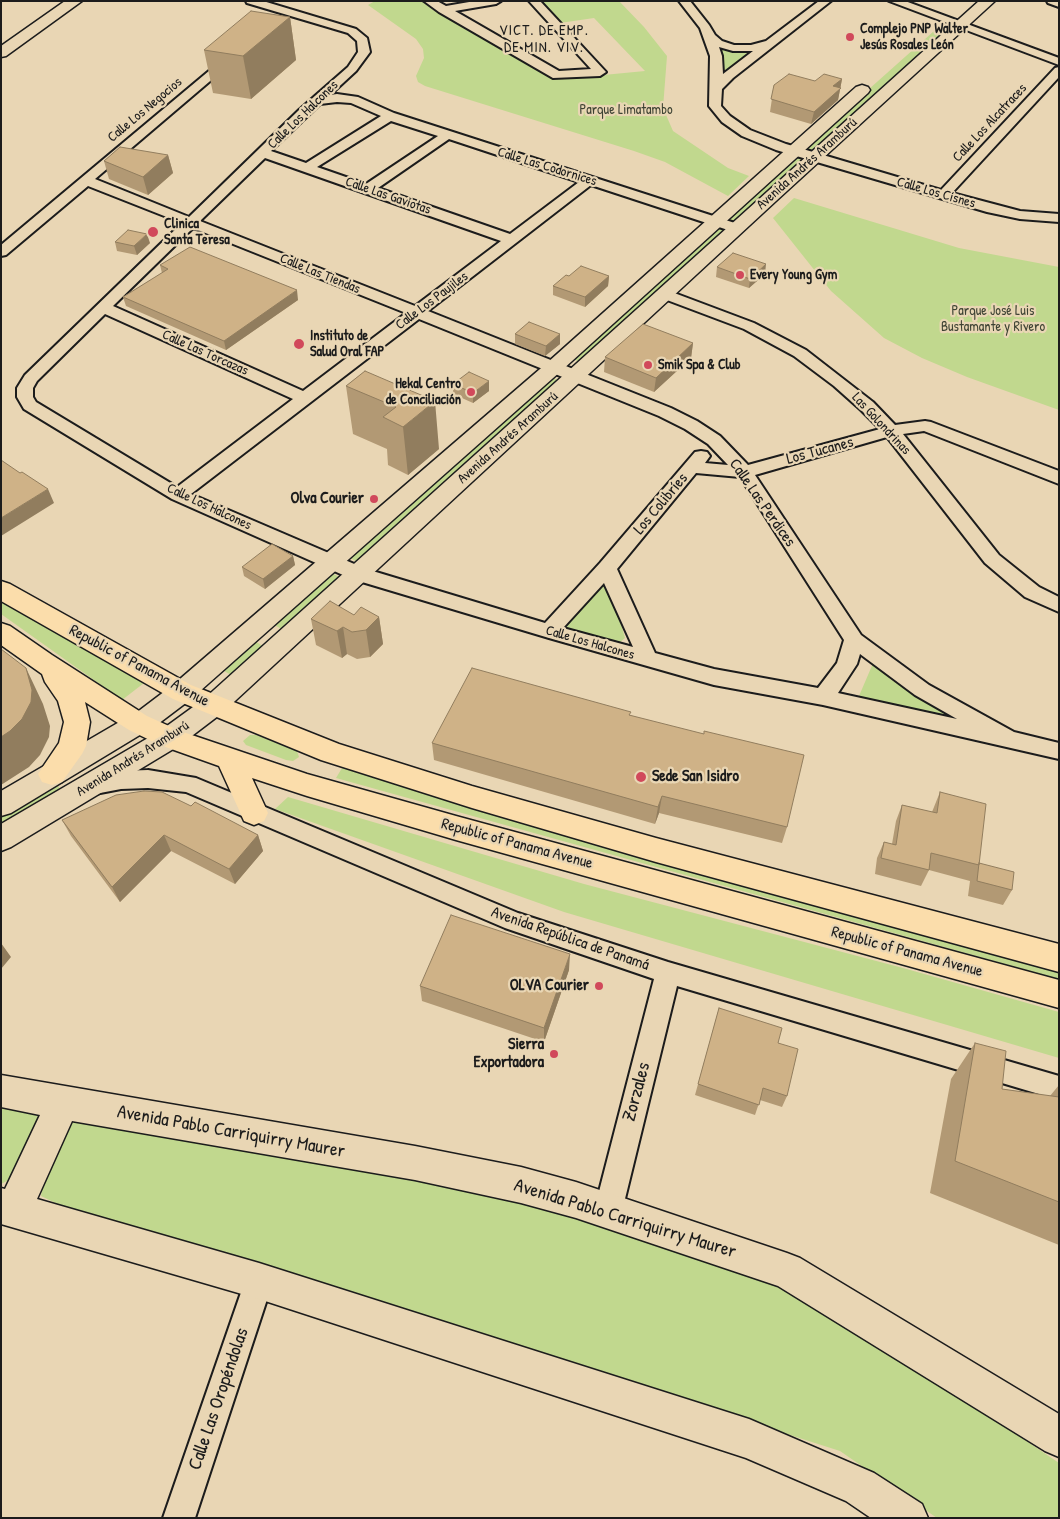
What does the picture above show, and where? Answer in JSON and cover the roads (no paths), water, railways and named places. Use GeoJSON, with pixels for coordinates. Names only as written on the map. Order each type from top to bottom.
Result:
{"type":"FeatureCollection","features":[{"type":"Feature","properties":{"kind":"main road"},"geometry":{"type":"LineString","coordinates":[[1,40],[58,1]]}},
{"type":"Feature","properties":{"kind":"main road"},"geometry":{"type":"LineString","coordinates":[[1,53],[76,1]]}},
{"type":"Feature","properties":{"kind":"main road","name":"Avenida Andrés Aramburú"},"geometry":{"type":"LineString","coordinates":[[929,31],[988,1]]}},
{"type":"Feature","properties":{"kind":"main road","name":"Avenida Andrés Aramburú"},"geometry":{"type":"LineString","coordinates":[[1,839],[170,738],[213,706],[284,644],[358,574],[816,157],[954,17]]}},
{"type":"Feature","properties":{"kind":"main road","name":"Avenida Andrés Aramburú"},"geometry":{"type":"LineString","coordinates":[[1,804],[138,723],[182,692],[554,367],[793,150],[874,80]]}},
{"type":"Feature","properties":{"kind":"main road","name":"Republic of Panama Avenue"},"geometry":{"type":"LineString","coordinates":[[1,590],[182,692],[331,752],[472,797],[656,850],[1059,958]]}},
{"type":"Feature","properties":{"kind":"main road"},"geometry":{"type":"LineString","coordinates":[[256,628],[284,644]]}},
{"type":"Feature","properties":{"kind":"main road","name":"Republic of Panama Avenue"},"geometry":{"type":"LineString","coordinates":[[1,632],[43,662],[138,723],[170,738],[230,759],[307,785],[456,828],[1059,994]]}},
{"type":"Feature","properties":{"kind":"main road"},"geometry":{"type":"LineString","coordinates":[[43,662],[71,698],[77,722],[72,746],[58,771]]}},
{"type":"Feature","properties":{"kind":"main road"},"geometry":{"type":"LineString","coordinates":[[307,785],[331,752]]}},
{"type":"Feature","properties":{"kind":"main road"},"geometry":{"type":"LineString","coordinates":[[230,759],[254,813]]}},
{"type":"Feature","properties":{"kind":"main road"},"geometry":{"type":"LineString","coordinates":[[58,771],[77,766],[88,770],[90,779],[86,788]]}},
{"type":"Feature","properties":{"kind":"main road","name":"Avenida Pablo Carriquirry Maurer"},"geometry":{"type":"LineString","coordinates":[[1,1091],[63,1104],[415,1163],[521,1185],[608,1211],[787,1271],[1059,1437]]}},
{"type":"Feature","properties":{"kind":"main road"},"geometry":{"type":"LineString","coordinates":[[63,1104],[8,1208],[259,1281],[749,1439],[860,1487],[908,1518]]}},
{"type":"Feature","properties":{"kind":"street","name":"Calle Los Halcones"},"geometry":{"type":"LineString","coordinates":[[251,1],[346,29],[362,38],[364,52],[348,73],[31,378],[26,388],[25,397],[30,405],[178,495],[358,574],[648,660],[714,677],[823,697],[1009,739]]}},
{"type":"Feature","properties":{"kind":"street"},"geometry":{"type":"LineString","coordinates":[[429,1],[557,75],[600,72],[534,1]]}},
{"type":"Feature","properties":{"kind":"street"},"geometry":{"type":"LineString","coordinates":[[443,10],[496,1]]}},
{"type":"Feature","properties":{"kind":"street"},"geometry":{"type":"LineString","coordinates":[[684,1],[698,16],[710,36],[725,46],[759,47],[771,42]]}},
{"type":"Feature","properties":{"kind":"street"},"geometry":{"type":"LineString","coordinates":[[716,89],[729,75],[826,1]]}},
{"type":"Feature","properties":{"kind":"street"},"geometry":{"type":"LineString","coordinates":[[894,1],[954,17],[1059,62]]}},
{"type":"Feature","properties":{"kind":"street"},"geometry":{"type":"LineString","coordinates":[[1052,1],[1059,4]]}},
{"type":"Feature","properties":{"kind":"street"},"geometry":{"type":"LineString","coordinates":[[271,23],[285,11]]}},
{"type":"Feature","properties":{"kind":"street","name":"Calle Los Cisnes"},"geometry":{"type":"LineString","coordinates":[[710,36],[717,66],[715,106],[726,119],[746,133],[793,150],[943,195],[1006,212],[1059,218]]}},
{"type":"Feature","properties":{"kind":"street","name":"Calle Los Negocios"},"geometry":{"type":"LineString","coordinates":[[1,252],[242,48]]}},
{"type":"Feature","properties":{"kind":"street","name":"Calle Los Alcatraces"},"geometry":{"type":"LineString","coordinates":[[943,195],[1059,70]]}},
{"type":"Feature","properties":{"kind":"street"},"geometry":{"type":"LineString","coordinates":[[348,73],[349,88],[359,102]]}},
{"type":"Feature","properties":{"kind":"street","name":"Calle Las Codornices"},"geometry":{"type":"LineString","coordinates":[[316,102],[341,98],[359,102],[390,116],[736,228]]}},
{"type":"Feature","properties":{"kind":"street"},"geometry":{"type":"LineString","coordinates":[[307,168],[390,116]]}},
{"type":"Feature","properties":{"kind":"street"},"geometry":{"type":"LineString","coordinates":[[368,189],[447,135]]}},
{"type":"Feature","properties":{"kind":"street","name":"Calle Las Gaviotas"},"geometry":{"type":"LineString","coordinates":[[264,153],[512,240]]}},
{"type":"Feature","properties":{"kind":"street","name":"Calle Las Tiendas"},"geometry":{"type":"LineString","coordinates":[[86,180],[554,367]]}},
{"type":"Feature","properties":{"kind":"street","name":"Calle Los Paujiles"},"geometry":{"type":"LineString","coordinates":[[178,495],[590,180]]}},
{"type":"Feature","properties":{"kind":"street","name":"Las Golondrinas"},"geometry":{"type":"LineString","coordinates":[[664,294],[749,326],[790,346],[867,406],[892,432],[992,559],[1032,592],[1059,605]]}},
{"type":"Feature","properties":{"kind":"street","name":"Calle Las Torcazas"},"geometry":{"type":"LineString","coordinates":[[104,308],[305,398]]}},
{"type":"Feature","properties":{"kind":"street","name":"Calle Las Perdices"},"geometry":{"type":"LineString","coordinates":[[554,367],[680,418],[714,440],[745,472],[854,640],[922,690],[1009,739],[1059,751]]}},
{"type":"Feature","properties":{"kind":"street","name":"Los Tucanes"},"geometry":{"type":"LineString","coordinates":[[692,467],[745,472],[918,426],[932,427],[1059,478]]}},
{"type":"Feature","properties":{"kind":"street","name":"Los Colibríes"},"geometry":{"type":"LineString","coordinates":[[549,631],[607,568],[714,440]]}},
{"type":"Feature","properties":{"kind":"street"},"geometry":{"type":"LineString","coordinates":[[607,568],[648,660]]}},
{"type":"Feature","properties":{"kind":"street"},"geometry":{"type":"LineString","coordinates":[[823,697],[847,664],[854,640]]}},
{"type":"Feature","properties":{"kind":"street","name":"Avenida República de Panamá"},"geometry":{"type":"LineString","coordinates":[[86,788],[121,780],[166,780],[188,784],[513,921],[668,973],[1059,1088]]}},
{"type":"Feature","properties":{"kind":"street","name":"Zorzales"},"geometry":{"type":"LineString","coordinates":[[608,1211],[668,973]]}},
{"type":"Feature","properties":{"kind":"street","name":"Calle Las Oropéndolas"},"geometry":{"type":"LineString","coordinates":[[179,1518],[259,1281]]}},
{"type":"Feature","properties":{"kind":"place","name":"Complejo PNP Walter Jesús Rosales León"},"geometry":{"type":"Point","coordinates":[850,37]}},
{"type":"Feature","properties":{"kind":"place","name":"Clinica Santa Teresa"},"geometry":{"type":"Point","coordinates":[153,232]}},
{"type":"Feature","properties":{"kind":"place","name":"Every Young Gym"},"geometry":{"type":"Point","coordinates":[740,275]}},
{"type":"Feature","properties":{"kind":"place","name":"Instituto de Salud Oral FAP"},"geometry":{"type":"Point","coordinates":[299,344]}},
{"type":"Feature","properties":{"kind":"place","name":"Smik Spa & Club"},"geometry":{"type":"Point","coordinates":[648,365]}},
{"type":"Feature","properties":{"kind":"place","name":"Hekal Centro de Conciliación"},"geometry":{"type":"Point","coordinates":[471,392]}},
{"type":"Feature","properties":{"kind":"place","name":"Olva Courier"},"geometry":{"type":"Point","coordinates":[374,499]}},
{"type":"Feature","properties":{"kind":"place","name":"Sede San Isidro"},"geometry":{"type":"Point","coordinates":[641,777]}},
{"type":"Feature","properties":{"kind":"place","name":"OLVA Courier"},"geometry":{"type":"Point","coordinates":[599,986]}},
{"type":"Feature","properties":{"kind":"place","name":"Sierra Exportadora"},"geometry":{"type":"Point","coordinates":[554,1054]}},
{"type":"Feature","properties":{"kind":"district","name":"VICT. DE EMP. DE MIN. VIV."},"geometry":{"type":"Point","coordinates":[544,40]}},
{"type":"Feature","properties":{"kind":"park label","name":"Parque Limatambo"},"geometry":{"type":"Point","coordinates":[626,110]}},
{"type":"Feature","properties":{"kind":"park label","name":"Parque José Luis Bustamante y Rivero"},"geometry":{"type":"Point","coordinates":[993,320]}}]}
